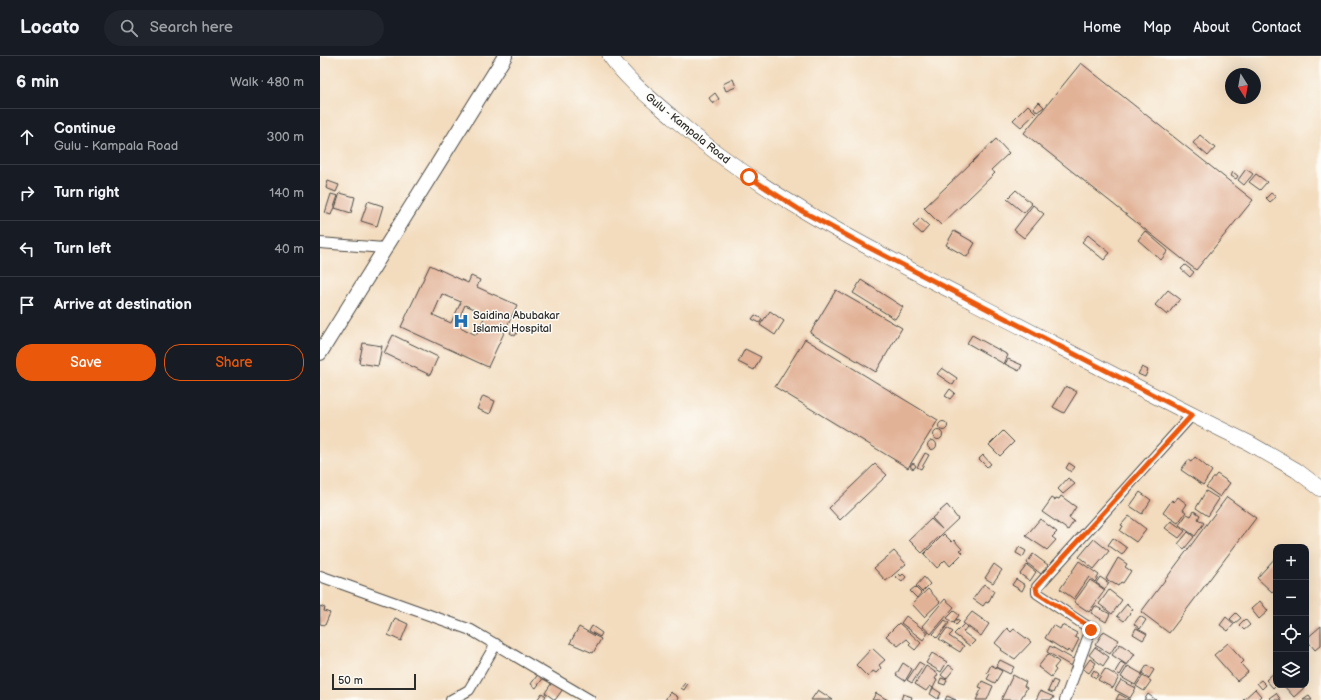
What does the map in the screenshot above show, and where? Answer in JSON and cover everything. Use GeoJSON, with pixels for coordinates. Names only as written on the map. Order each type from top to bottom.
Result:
{"type":"FeatureCollection","features":[{"type":"Feature","properties":{"kind":"main road","name":"Gulu - Kampala Road"},"geometry":{"type":"LineString","coordinates":[[610,56],[639,89],[692,135],[749,177],[800,210],[866,246],[1249,443],[1296,470],[1321,489]]}},
{"type":"Feature","properties":{"kind":"street"},"geometry":{"type":"LineString","coordinates":[[320,353],[505,56]]}},
{"type":"Feature","properties":{"kind":"street"},"geometry":{"type":"LineString","coordinates":[[320,243],[384,248]]}},
{"type":"Feature","properties":{"kind":"street"},"geometry":{"type":"LineString","coordinates":[[1065,700],[1091,629],[1037,593],[1036,587],[1192,415]]}},
{"type":"Feature","properties":{"kind":"street"},"geometry":{"type":"LineString","coordinates":[[320,576],[471,630],[590,700]]}},
{"type":"Feature","properties":{"kind":"street"},"geometry":{"type":"LineString","coordinates":[[451,700],[468,690],[496,644]]}},
{"type":"Feature","properties":{"kind":"building"},"geometry":{"type":"Polygon","coordinates":[[[1081,63],[1253,200],[1196,270],[1024,133],[1081,63]]]}},
{"type":"Feature","properties":{"kind":"building"},"geometry":{"type":"Polygon","coordinates":[[[733,79],[736,87],[726,91],[723,84],[733,79]]]}},
{"type":"Feature","properties":{"kind":"building"},"geometry":{"type":"Polygon","coordinates":[[[715,93],[719,99],[713,104],[709,98],[715,93]]]}},
{"type":"Feature","properties":{"kind":"building"},"geometry":{"type":"Polygon","coordinates":[[[1039,102],[1044,107],[1037,112],[1034,108],[1039,102]]]}},
{"type":"Feature","properties":{"kind":"building"},"geometry":{"type":"Polygon","coordinates":[[[1028,105],[1036,113],[1021,127],[1013,120],[1028,105]]]}},
{"type":"Feature","properties":{"kind":"building"},"geometry":{"type":"Polygon","coordinates":[[[1200,135],[1215,148],[1208,156],[1193,143],[1200,135]]]}},
{"type":"Feature","properties":{"kind":"building"},"geometry":{"type":"Polygon","coordinates":[[[996,139],[1009,153],[991,170],[995,173],[941,225],[924,208],[996,139]]]}},
{"type":"Feature","properties":{"kind":"building"},"geometry":{"type":"Polygon","coordinates":[[[1246,169],[1253,174],[1244,185],[1238,180],[1246,169]]]}},
{"type":"Feature","properties":{"kind":"building"},"geometry":{"type":"Polygon","coordinates":[[[1233,172],[1238,176],[1236,179],[1231,176],[1233,172]]]}},
{"type":"Feature","properties":{"kind":"building"},"geometry":{"type":"Polygon","coordinates":[[[1256,174],[1267,182],[1260,190],[1249,182],[1256,174]]]}},
{"type":"Feature","properties":{"kind":"building"},"geometry":{"type":"Polygon","coordinates":[[[328,181],[339,185],[336,192],[326,188],[328,181]]]}},
{"type":"Feature","properties":{"kind":"building"},"geometry":{"type":"Polygon","coordinates":[[[1016,190],[1032,204],[1024,213],[1007,199],[1016,190]]]}},
{"type":"Feature","properties":{"kind":"building"},"geometry":{"type":"Polygon","coordinates":[[[340,193],[355,197],[351,213],[335,208],[340,193]]]}},
{"type":"Feature","properties":{"kind":"building"},"geometry":{"type":"Polygon","coordinates":[[[1271,193],[1276,197],[1270,202],[1266,198],[1271,193]]]}},
{"type":"Feature","properties":{"kind":"building"},"geometry":{"type":"Polygon","coordinates":[[[331,194],[338,196],[331,215],[325,213],[331,194]]]}},
{"type":"Feature","properties":{"kind":"building"},"geometry":{"type":"Polygon","coordinates":[[[368,201],[383,206],[377,226],[361,221],[368,201]]]}},
{"type":"Feature","properties":{"kind":"building"},"geometry":{"type":"Polygon","coordinates":[[[1033,205],[1044,214],[1024,238],[1014,230],[1033,205]]]}},
{"type":"Feature","properties":{"kind":"building"},"geometry":{"type":"Polygon","coordinates":[[[920,218],[929,226],[922,234],[913,226],[920,218]]]}},
{"type":"Feature","properties":{"kind":"building"},"geometry":{"type":"Polygon","coordinates":[[[954,231],[975,243],[967,257],[946,245],[954,231]]]}},
{"type":"Feature","properties":{"kind":"building"},"geometry":{"type":"Polygon","coordinates":[[[1145,231],[1168,251],[1161,260],[1138,240],[1145,231]]]}},
{"type":"Feature","properties":{"kind":"building"},"geometry":{"type":"Polygon","coordinates":[[[1088,235],[1110,253],[1104,260],[1082,242],[1088,235]]]}},
{"type":"Feature","properties":{"kind":"building"},"geometry":{"type":"Polygon","coordinates":[[[430,265],[468,283],[471,276],[480,280],[477,287],[517,305],[488,367],[401,327],[430,265]],[[442,294],[433,315],[451,323],[461,302],[442,294]],[[465,305],[456,325],[476,335],[486,314],[465,305]]]}},
{"type":"Feature","properties":{"kind":"building"},"geometry":{"type":"Polygon","coordinates":[[[1185,265],[1194,272],[1190,277],[1181,269],[1185,265]]]}},
{"type":"Feature","properties":{"kind":"building"},"geometry":{"type":"Polygon","coordinates":[[[861,280],[903,307],[895,319],[853,293],[861,280]]]}},
{"type":"Feature","properties":{"kind":"building"},"geometry":{"type":"Polygon","coordinates":[[[836,290],[902,328],[876,372],[810,333],[836,290]]]}},
{"type":"Feature","properties":{"kind":"building"},"geometry":{"type":"Polygon","coordinates":[[[1168,290],[1180,299],[1167,315],[1155,305],[1168,290]]]}},
{"type":"Feature","properties":{"kind":"building"},"geometry":{"type":"Polygon","coordinates":[[[770,311],[784,321],[775,335],[760,325],[770,311]]]}},
{"type":"Feature","properties":{"kind":"building"},"geometry":{"type":"Polygon","coordinates":[[[755,315],[762,319],[760,323],[752,319],[755,315]]]}},
{"type":"Feature","properties":{"kind":"building"},"geometry":{"type":"Polygon","coordinates":[[[514,326],[519,329],[515,336],[510,333],[514,326]]]}},
{"type":"Feature","properties":{"kind":"building"},"geometry":{"type":"Polygon","coordinates":[[[393,335],[438,357],[430,375],[384,353],[393,335]]]}},
{"type":"Feature","properties":{"kind":"building"},"geometry":{"type":"Polygon","coordinates":[[[972,335],[1008,355],[1004,364],[967,343],[972,335]]]}},
{"type":"Feature","properties":{"kind":"building"},"geometry":{"type":"Polygon","coordinates":[[[805,339],[938,420],[908,468],[775,387],[805,339]]]}},
{"type":"Feature","properties":{"kind":"building"},"geometry":{"type":"Polygon","coordinates":[[[363,343],[382,346],[378,366],[359,363],[363,343]]]}},
{"type":"Feature","properties":{"kind":"building"},"geometry":{"type":"Polygon","coordinates":[[[745,349],[761,357],[754,370],[738,362],[745,349]]]}},
{"type":"Feature","properties":{"kind":"building"},"geometry":{"type":"Polygon","coordinates":[[[1008,359],[1022,365],[1019,371],[1005,364],[1008,359]]]}},
{"type":"Feature","properties":{"kind":"building"},"geometry":{"type":"Polygon","coordinates":[[[1142,367],[1148,370],[1145,377],[1138,374],[1142,367]]]}},
{"type":"Feature","properties":{"kind":"building"},"geometry":{"type":"Polygon","coordinates":[[[942,368],[957,378],[953,385],[937,374],[942,368]]]}},
{"type":"Feature","properties":{"kind":"building"},"geometry":{"type":"Polygon","coordinates":[[[1066,386],[1077,392],[1064,413],[1053,407],[1066,386]]]}},
{"type":"Feature","properties":{"kind":"building"},"geometry":{"type":"Polygon","coordinates":[[[950,389],[955,393],[950,399],[945,396],[950,389]]]}},
{"type":"Feature","properties":{"kind":"building"},"geometry":{"type":"Polygon","coordinates":[[[483,396],[495,401],[490,414],[477,409],[483,396]]]}},
{"type":"Feature","properties":{"kind":"building"},"geometry":{"type":"Polygon","coordinates":[[[941,422],[945,422],[947,426],[945,430],[941,430],[939,428],[939,424],[941,422]]]}},
{"type":"Feature","properties":{"kind":"building"},"geometry":{"type":"Polygon","coordinates":[[[938,430],[943,435],[938,440],[933,435],[938,430]]]}},
{"type":"Feature","properties":{"kind":"building"},"geometry":{"type":"Polygon","coordinates":[[[1003,431],[1014,442],[1000,456],[989,445],[1003,431]]]}},
{"type":"Feature","properties":{"kind":"building"},"geometry":{"type":"Polygon","coordinates":[[[930,441],[934,441],[936,445],[934,449],[930,449],[928,447],[928,443],[930,441]]]}},
{"type":"Feature","properties":{"kind":"building"},"geometry":{"type":"Polygon","coordinates":[[[925,453],[929,455],[921,469],[917,467],[925,453]]]}},
{"type":"Feature","properties":{"kind":"building"},"geometry":{"type":"Polygon","coordinates":[[[983,455],[991,464],[987,467],[979,459],[983,455]]]}},
{"type":"Feature","properties":{"kind":"building"},"geometry":{"type":"Polygon","coordinates":[[[1195,457],[1212,471],[1203,485],[1181,470],[1188,460],[1191,462],[1195,457]]]}},
{"type":"Feature","properties":{"kind":"building"},"geometry":{"type":"Polygon","coordinates":[[[913,463],[916,466],[913,469],[910,466],[913,463]]]}},
{"type":"Feature","properties":{"kind":"building"},"geometry":{"type":"Polygon","coordinates":[[[1069,463],[1075,467],[1071,472],[1066,468],[1069,463]]]}},
{"type":"Feature","properties":{"kind":"building"},"geometry":{"type":"Polygon","coordinates":[[[875,464],[887,475],[840,520],[829,508],[875,464]]]}},
{"type":"Feature","properties":{"kind":"building"},"geometry":{"type":"Polygon","coordinates":[[[1217,474],[1230,483],[1220,497],[1206,487],[1217,474]]]}},
{"type":"Feature","properties":{"kind":"building"},"geometry":{"type":"Polygon","coordinates":[[[1068,478],[1075,484],[1063,494],[1058,489],[1068,478]]]}},
{"type":"Feature","properties":{"kind":"building"},"geometry":{"type":"Polygon","coordinates":[[[1206,491],[1219,499],[1208,516],[1196,508],[1206,491]]]}},
{"type":"Feature","properties":{"kind":"building"},"geometry":{"type":"Polygon","coordinates":[[[1140,492],[1151,500],[1142,514],[1130,506],[1140,492]]]}},
{"type":"Feature","properties":{"kind":"building"},"geometry":{"type":"Polygon","coordinates":[[[1061,496],[1076,507],[1069,518],[1074,521],[1068,530],[1042,512],[1052,498],[1055,500],[1056,498],[1059,499],[1061,496]]]}},
{"type":"Feature","properties":{"kind":"building"},"geometry":{"type":"Polygon","coordinates":[[[1178,497],[1187,504],[1183,510],[1186,512],[1178,523],[1163,513],[1172,500],[1174,502],[1178,497]]]}},
{"type":"Feature","properties":{"kind":"building"},"geometry":{"type":"Polygon","coordinates":[[[1227,497],[1256,518],[1169,633],[1141,612],[1227,497]]]}},
{"type":"Feature","properties":{"kind":"building"},"geometry":{"type":"Polygon","coordinates":[[[947,505],[958,519],[922,553],[909,540],[931,519],[942,529],[932,518],[947,505]]]}},
{"type":"Feature","properties":{"kind":"building"},"geometry":{"type":"Polygon","coordinates":[[[1194,511],[1200,515],[1198,519],[1204,523],[1195,536],[1179,525],[1187,514],[1191,516],[1194,511]]]}},
{"type":"Feature","properties":{"kind":"building"},"geometry":{"type":"Polygon","coordinates":[[[1129,516],[1146,529],[1136,542],[1120,531],[1123,526],[1121,525],[1129,516]]]}},
{"type":"Feature","properties":{"kind":"building"},"geometry":{"type":"Polygon","coordinates":[[[1040,519],[1057,532],[1052,537],[1056,540],[1047,550],[1026,536],[1040,519]]]}},
{"type":"Feature","properties":{"kind":"building"},"geometry":{"type":"Polygon","coordinates":[[[1171,521],[1185,531],[1179,538],[1165,528],[1171,521]]]}},
{"type":"Feature","properties":{"kind":"building"},"geometry":{"type":"Polygon","coordinates":[[[1188,532],[1194,537],[1184,549],[1178,544],[1188,532]]]}},
{"type":"Feature","properties":{"kind":"building"},"geometry":{"type":"Polygon","coordinates":[[[944,534],[952,542],[954,540],[962,549],[960,550],[963,553],[950,566],[945,560],[937,568],[924,554],[944,534]]]}},
{"type":"Feature","properties":{"kind":"building"},"geometry":{"type":"Polygon","coordinates":[[[1113,538],[1127,548],[1122,555],[1108,545],[1113,538]]]}},
{"type":"Feature","properties":{"kind":"building"},"geometry":{"type":"Polygon","coordinates":[[[1094,539],[1109,551],[1094,569],[1079,557],[1094,539]]]}},
{"type":"Feature","properties":{"kind":"building"},"geometry":{"type":"Polygon","coordinates":[[[1019,547],[1026,551],[1023,557],[1016,553],[1019,547]]]}},
{"type":"Feature","properties":{"kind":"building"},"geometry":{"type":"Polygon","coordinates":[[[894,551],[906,564],[886,581],[874,568],[894,551]]]}},
{"type":"Feature","properties":{"kind":"building"},"geometry":{"type":"Polygon","coordinates":[[[1033,554],[1048,565],[1041,574],[1027,563],[1033,554]]]}},
{"type":"Feature","properties":{"kind":"building"},"geometry":{"type":"Polygon","coordinates":[[[1118,558],[1127,564],[1125,567],[1131,571],[1123,583],[1121,582],[1118,586],[1106,579],[1118,558]]]}},
{"type":"Feature","properties":{"kind":"building"},"geometry":{"type":"Polygon","coordinates":[[[1273,560],[1273,591],[1272,592],[1257,578],[1273,560]]]}},
{"type":"Feature","properties":{"kind":"building"},"geometry":{"type":"Polygon","coordinates":[[[1079,561],[1099,575],[1095,582],[1089,577],[1074,599],[1060,589],[1079,561]]]}},
{"type":"Feature","properties":{"kind":"building"},"geometry":{"type":"Polygon","coordinates":[[[994,564],[1002,570],[993,583],[985,578],[994,564]]]}},
{"type":"Feature","properties":{"kind":"building"},"geometry":{"type":"Polygon","coordinates":[[[1027,565],[1036,572],[1030,581],[1020,574],[1027,565]]]}},
{"type":"Feature","properties":{"kind":"building"},"geometry":{"type":"Polygon","coordinates":[[[899,574],[901,576],[903,574],[906,577],[902,582],[896,577],[899,574]]]}},
{"type":"Feature","properties":{"kind":"building"},"geometry":{"type":"Polygon","coordinates":[[[924,577],[930,584],[922,592],[916,586],[924,577]]]}},
{"type":"Feature","properties":{"kind":"building"},"geometry":{"type":"Polygon","coordinates":[[[1100,577],[1109,583],[1105,589],[1096,583],[1100,577]]]}},
{"type":"Feature","properties":{"kind":"building"},"geometry":{"type":"Polygon","coordinates":[[[1016,579],[1025,585],[1022,591],[1012,585],[1016,579]]]}},
{"type":"Feature","properties":{"kind":"building"},"geometry":{"type":"Polygon","coordinates":[[[1090,580],[1105,590],[1089,612],[1074,602],[1090,580]]]}},
{"type":"Feature","properties":{"kind":"building"},"geometry":{"type":"Polygon","coordinates":[[[984,584],[994,591],[988,603],[986,602],[983,606],[973,599],[984,584]]]}},
{"type":"Feature","properties":{"kind":"building"},"geometry":{"type":"Polygon","coordinates":[[[915,587],[921,593],[917,598],[910,591],[915,587]]]}},
{"type":"Feature","properties":{"kind":"building"},"geometry":{"type":"Polygon","coordinates":[[[928,589],[940,602],[924,617],[912,604],[928,589]]]}},
{"type":"Feature","properties":{"kind":"building"},"geometry":{"type":"Polygon","coordinates":[[[1109,590],[1122,600],[1112,614],[1099,604],[1109,590]]]}},
{"type":"Feature","properties":{"kind":"building"},"geometry":{"type":"Polygon","coordinates":[[[945,599],[954,607],[931,634],[922,626],[945,599]]]}},
{"type":"Feature","properties":{"kind":"building"},"geometry":{"type":"Polygon","coordinates":[[[1260,601],[1268,611],[1259,619],[1251,609],[1260,601]]]}},
{"type":"Feature","properties":{"kind":"building"},"geometry":{"type":"Polygon","coordinates":[[[1127,604],[1133,609],[1124,621],[1117,616],[1127,604]]]}},
{"type":"Feature","properties":{"kind":"building"},"geometry":{"type":"Polygon","coordinates":[[[320,606],[325,608],[324,611],[330,613],[325,625],[320,624],[320,606]]]}},
{"type":"Feature","properties":{"kind":"building"},"geometry":{"type":"Polygon","coordinates":[[[1095,606],[1110,614],[1106,622],[1091,613],[1095,606]]]}},
{"type":"Feature","properties":{"kind":"building"},"geometry":{"type":"Polygon","coordinates":[[[954,611],[959,615],[953,623],[947,618],[954,611]]]}},
{"type":"Feature","properties":{"kind":"building"},"geometry":{"type":"Polygon","coordinates":[[[972,612],[989,624],[981,636],[963,623],[972,612]]]}},
{"type":"Feature","properties":{"kind":"building"},"geometry":{"type":"Polygon","coordinates":[[[1236,613],[1241,618],[1235,623],[1230,619],[1236,613]]]}},
{"type":"Feature","properties":{"kind":"building"},"geometry":{"type":"Polygon","coordinates":[[[906,616],[928,633],[923,640],[901,623],[906,616]]]}},
{"type":"Feature","properties":{"kind":"building"},"geometry":{"type":"Polygon","coordinates":[[[1140,616],[1146,620],[1140,629],[1134,624],[1140,616]]]}},
{"type":"Feature","properties":{"kind":"building"},"geometry":{"type":"Polygon","coordinates":[[[1226,617],[1234,624],[1228,631],[1220,625],[1226,617]]]}},
{"type":"Feature","properties":{"kind":"building"},"geometry":{"type":"Polygon","coordinates":[[[395,618],[408,624],[401,641],[388,635],[395,618]]]}},
{"type":"Feature","properties":{"kind":"building"},"geometry":{"type":"Polygon","coordinates":[[[957,619],[960,621],[956,625],[954,623],[957,619]]]}},
{"type":"Feature","properties":{"kind":"building"},"geometry":{"type":"Polygon","coordinates":[[[1245,619],[1250,625],[1244,630],[1239,625],[1245,619]]]}},
{"type":"Feature","properties":{"kind":"building"},"geometry":{"type":"Polygon","coordinates":[[[945,620],[949,623],[937,638],[933,634],[945,620]]]}},
{"type":"Feature","properties":{"kind":"building"},"geometry":{"type":"Polygon","coordinates":[[[899,623],[921,643],[915,650],[909,645],[911,643],[907,639],[898,646],[886,636],[899,623]]]}},
{"type":"Feature","properties":{"kind":"building"},"geometry":{"type":"Polygon","coordinates":[[[964,624],[967,627],[963,632],[975,641],[970,646],[954,634],[964,624]]]}},
{"type":"Feature","properties":{"kind":"building"},"geometry":{"type":"Polygon","coordinates":[[[1053,625],[1060,629],[1062,625],[1077,633],[1075,637],[1079,639],[1072,653],[1068,650],[1067,652],[1045,638],[1053,625]]]}},
{"type":"Feature","properties":{"kind":"building"},"geometry":{"type":"Polygon","coordinates":[[[592,626],[602,633],[600,637],[589,631],[592,626]]]}},
{"type":"Feature","properties":{"kind":"building"},"geometry":{"type":"Polygon","coordinates":[[[1321,626],[1321,645],[1315,650],[1309,643],[1309,636],[1321,626]]]}},
{"type":"Feature","properties":{"kind":"building"},"geometry":{"type":"Polygon","coordinates":[[[579,627],[601,639],[593,653],[570,643],[579,627]]]}},
{"type":"Feature","properties":{"kind":"building"},"geometry":{"type":"Polygon","coordinates":[[[947,628],[953,632],[949,636],[964,646],[960,652],[939,639],[947,628]]]}},
{"type":"Feature","properties":{"kind":"building"},"geometry":{"type":"Polygon","coordinates":[[[1007,628],[1011,632],[1014,629],[1031,642],[1015,659],[1001,650],[1002,649],[995,643],[1007,628]]]}},
{"type":"Feature","properties":{"kind":"building"},"geometry":{"type":"Polygon","coordinates":[[[1136,628],[1147,634],[1143,640],[1133,634],[1136,628]]]}},
{"type":"Feature","properties":{"kind":"building"},"geometry":{"type":"Polygon","coordinates":[[[1104,631],[1119,640],[1110,654],[1095,645],[1104,631]]]}},
{"type":"Feature","properties":{"kind":"building"},"geometry":{"type":"Polygon","coordinates":[[[1228,643],[1244,661],[1241,664],[1248,672],[1237,681],[1214,655],[1228,643]]]}},
{"type":"Feature","properties":{"kind":"building"},"geometry":{"type":"Polygon","coordinates":[[[1120,644],[1135,654],[1127,665],[1112,655],[1120,644]]]}},
{"type":"Feature","properties":{"kind":"building"},"geometry":{"type":"Polygon","coordinates":[[[1050,646],[1075,660],[1071,666],[1047,652],[1050,646]]]}},
{"type":"Feature","properties":{"kind":"building"},"geometry":{"type":"Polygon","coordinates":[[[1095,647],[1109,657],[1103,666],[1089,655],[1095,647]]]}},
{"type":"Feature","properties":{"kind":"building"},"geometry":{"type":"Polygon","coordinates":[[[872,648],[885,660],[879,665],[881,668],[876,673],[873,671],[868,677],[856,665],[872,648]]]}},
{"type":"Feature","properties":{"kind":"building"},"geometry":{"type":"Polygon","coordinates":[[[932,653],[947,662],[941,672],[926,663],[932,653]]]}},
{"type":"Feature","properties":{"kind":"building"},"geometry":{"type":"Polygon","coordinates":[[[1048,654],[1059,662],[1054,668],[1056,670],[1051,677],[1038,667],[1048,654]]]}},
{"type":"Feature","properties":{"kind":"building"},"geometry":{"type":"Polygon","coordinates":[[[1090,659],[1096,663],[1089,673],[1083,669],[1090,659]]]}},
{"type":"Feature","properties":{"kind":"building"},"geometry":{"type":"Polygon","coordinates":[[[1000,660],[1014,667],[1010,674],[996,667],[1000,660]]]}},
{"type":"Feature","properties":{"kind":"building"},"geometry":{"type":"Polygon","coordinates":[[[919,662],[924,665],[912,683],[907,680],[919,662]]]}},
{"type":"Feature","properties":{"kind":"building"},"geometry":{"type":"Polygon","coordinates":[[[1121,662],[1126,665],[1120,675],[1115,672],[1121,662]]]}},
{"type":"Feature","properties":{"kind":"building"},"geometry":{"type":"Polygon","coordinates":[[[903,663],[912,669],[905,681],[896,675],[903,663]]]}},
{"type":"Feature","properties":{"kind":"building"},"geometry":{"type":"Polygon","coordinates":[[[949,665],[954,669],[946,679],[941,675],[949,665]]]}},
{"type":"Feature","properties":{"kind":"building"},"geometry":{"type":"Polygon","coordinates":[[[991,665],[1002,671],[995,683],[987,679],[990,674],[987,673],[991,665]]]}},
{"type":"Feature","properties":{"kind":"building"},"geometry":{"type":"Polygon","coordinates":[[[1147,665],[1154,670],[1149,678],[1142,673],[1147,665]]]}},
{"type":"Feature","properties":{"kind":"building"},"geometry":{"type":"Polygon","coordinates":[[[926,666],[938,674],[933,688],[930,686],[926,691],[915,684],[926,666]]]}},
{"type":"Feature","properties":{"kind":"building"},"geometry":{"type":"Polygon","coordinates":[[[1128,666],[1142,674],[1135,685],[1121,677],[1128,666]]]}},
{"type":"Feature","properties":{"kind":"building"},"geometry":{"type":"Polygon","coordinates":[[[1105,669],[1119,677],[1113,688],[1098,680],[1105,669]]]}},
{"type":"Feature","properties":{"kind":"building"},"geometry":{"type":"Polygon","coordinates":[[[1094,670],[1099,674],[1096,678],[1091,675],[1094,670]]]}},
{"type":"Feature","properties":{"kind":"building"},"geometry":{"type":"Polygon","coordinates":[[[539,673],[544,677],[536,688],[531,684],[539,673]]]}},
{"type":"Feature","properties":{"kind":"building"},"geometry":{"type":"Polygon","coordinates":[[[1273,674],[1273,688],[1266,680],[1273,674]]]}},
{"type":"Feature","properties":{"kind":"building"},"geometry":{"type":"Polygon","coordinates":[[[1013,675],[1026,682],[1024,686],[1027,688],[1020,700],[1001,700],[1013,675]]]}},
{"type":"Feature","properties":{"kind":"building"},"geometry":{"type":"Polygon","coordinates":[[[1143,676],[1151,681],[1144,691],[1136,686],[1143,676]]]}},
{"type":"Feature","properties":{"kind":"building"},"geometry":{"type":"Polygon","coordinates":[[[941,678],[947,680],[945,685],[939,683],[941,678]]]}},
{"type":"Feature","properties":{"kind":"building"},"geometry":{"type":"Polygon","coordinates":[[[1053,680],[1058,682],[1053,693],[1048,691],[1053,680]]]}},
{"type":"Feature","properties":{"kind":"building"},"geometry":{"type":"Polygon","coordinates":[[[1121,680],[1136,688],[1130,698],[1115,690],[1121,680]]]}},
{"type":"Feature","properties":{"kind":"building"},"geometry":{"type":"Polygon","coordinates":[[[1261,680],[1266,685],[1262,689],[1257,683],[1261,680]]]}},
{"type":"Feature","properties":{"kind":"building"},"geometry":{"type":"Polygon","coordinates":[[[553,681],[563,689],[555,700],[545,693],[553,681]]]}},
{"type":"Feature","properties":{"kind":"building"},"geometry":{"type":"Polygon","coordinates":[[[982,681],[993,686],[987,700],[976,700],[982,688],[979,687],[982,681]]]}},
{"type":"Feature","properties":{"kind":"building"},"geometry":{"type":"Polygon","coordinates":[[[685,683],[687,685],[684,690],[681,688],[685,683]]]}},
{"type":"Feature","properties":{"kind":"building"},"geometry":{"type":"Polygon","coordinates":[[[933,688],[941,693],[938,699],[930,694],[933,688]]]}},
{"type":"Feature","properties":{"kind":"building"},"geometry":{"type":"Polygon","coordinates":[[[1286,688],[1304,688],[1294,697],[1286,688]]]}},
{"type":"Feature","properties":{"kind":"building"},"geometry":{"type":"Polygon","coordinates":[[[1255,689],[1261,696],[1257,700],[1243,700],[1255,689]]]}},
{"type":"Feature","properties":{"kind":"building"},"geometry":{"type":"Polygon","coordinates":[[[818,690],[833,700],[811,700],[818,690]]]}},
{"type":"Feature","properties":{"kind":"building"},"geometry":{"type":"Polygon","coordinates":[[[1040,691],[1054,697],[1052,700],[1036,700],[1040,691]]]}},
{"type":"Feature","properties":{"kind":"building"},"geometry":{"type":"Polygon","coordinates":[[[670,692],[678,697],[677,700],[665,700],[670,692]]]}},
{"type":"Feature","properties":{"kind":"building"},"geometry":{"type":"Polygon","coordinates":[[[542,693],[546,696],[543,700],[537,700],[542,693]]]}},
{"type":"Feature","properties":{"kind":"building"},"geometry":{"type":"Polygon","coordinates":[[[876,693],[888,700],[872,700],[876,693]]]}},
{"type":"Feature","properties":{"kind":"building"},"geometry":{"type":"Polygon","coordinates":[[[1276,693],[1281,700],[1271,700],[1269,698],[1276,693]]]}},
{"type":"Feature","properties":{"kind":"building"},"geometry":{"type":"Polygon","coordinates":[[[903,694],[912,697],[911,700],[901,700],[903,694]]]}},
{"type":"Feature","properties":{"kind":"building"},"geometry":{"type":"Polygon","coordinates":[[[1119,694],[1130,700],[1116,700],[1119,694]]]}},
{"type":"Feature","properties":{"kind":"building"},"geometry":{"type":"Polygon","coordinates":[[[1148,694],[1156,700],[1144,700],[1148,694]]]}},
{"type":"Feature","properties":{"kind":"building"},"geometry":{"type":"Polygon","coordinates":[[[947,696],[956,700],[945,700],[947,696]]]}},
{"type":"Feature","properties":{"kind":"building"},"geometry":{"type":"Polygon","coordinates":[[[1309,696],[1312,700],[1303,700],[1309,696]]]}},
{"type":"Feature","properties":{"kind":"place","name":"Saidina Abubakar Islamic Hospital"},"geometry":{"type":"Point","coordinates":[461,321]}},
{"type":"Feature","properties":{"kind":"route"},"geometry":{"type":"LineString","coordinates":[[749,177],[800,210],[866,246],[1192,415],[1036,587],[1037,593],[1090,627],[1091,630]]}}]}
